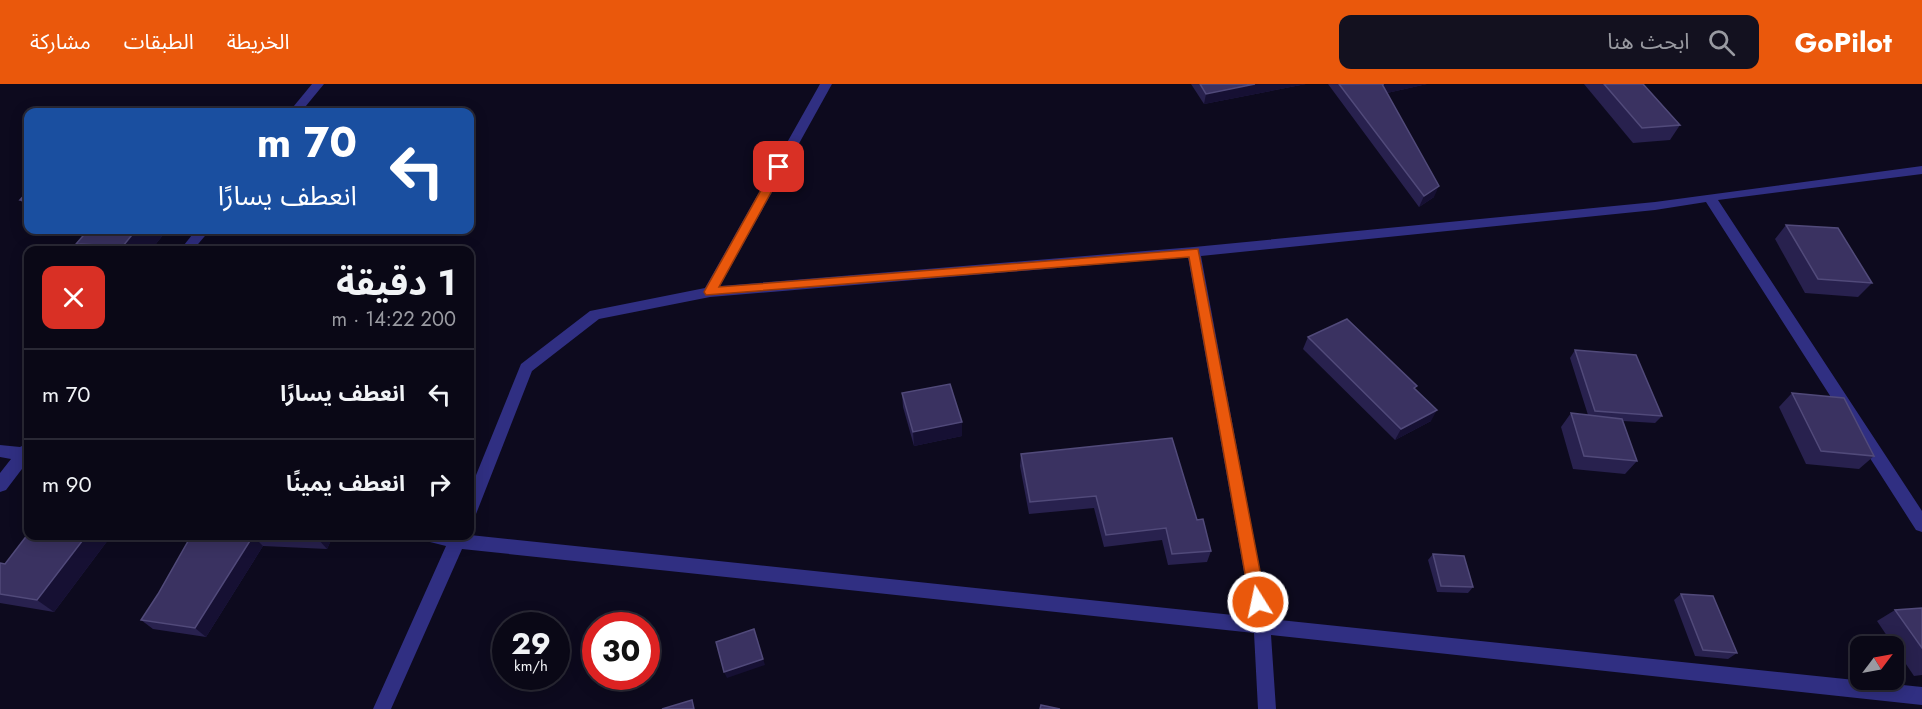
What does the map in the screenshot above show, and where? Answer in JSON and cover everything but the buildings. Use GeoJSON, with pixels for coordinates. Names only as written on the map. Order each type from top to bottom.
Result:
{"type":"FeatureCollection","features":[{"type":"Feature","properties":{"kind":"street"},"geometry":{"type":"LineString","coordinates":[[298,108],[318,84]]}},
{"type":"Feature","properties":{"kind":"street"},"geometry":{"type":"LineString","coordinates":[[710,292],[826,84]]}},
{"type":"Feature","properties":{"kind":"street"},"geometry":{"type":"LineString","coordinates":[[474,499],[526,368],[595,315],[710,292],[1194,252],[1655,206],[1922,170]]}},
{"type":"Feature","properties":{"kind":"street"},"geometry":{"type":"LineString","coordinates":[[1709,197],[1922,525]]}},
{"type":"Feature","properties":{"kind":"street"},"geometry":{"type":"LineString","coordinates":[[189,246],[199,234]]}},
{"type":"Feature","properties":{"kind":"street"},"geometry":{"type":"LineString","coordinates":[[1194,252],[1262,626],[1268,709]]}},
{"type":"Feature","properties":{"kind":"street"},"geometry":{"type":"LineString","coordinates":[[0,451],[24,453]]}},
{"type":"Feature","properties":{"kind":"street"},"geometry":{"type":"LineString","coordinates":[[0,485],[24,457]]}},
{"type":"Feature","properties":{"kind":"street"},"geometry":{"type":"LineString","coordinates":[[382,709],[457,540]]}},
{"type":"Feature","properties":{"kind":"street"},"geometry":{"type":"LineString","coordinates":[[474,540],[1922,696]]}},
{"type":"Feature","properties":{"kind":"route"},"geometry":{"type":"LineString","coordinates":[[779,167],[710,292],[1194,252],[1258,602]]}}]}
